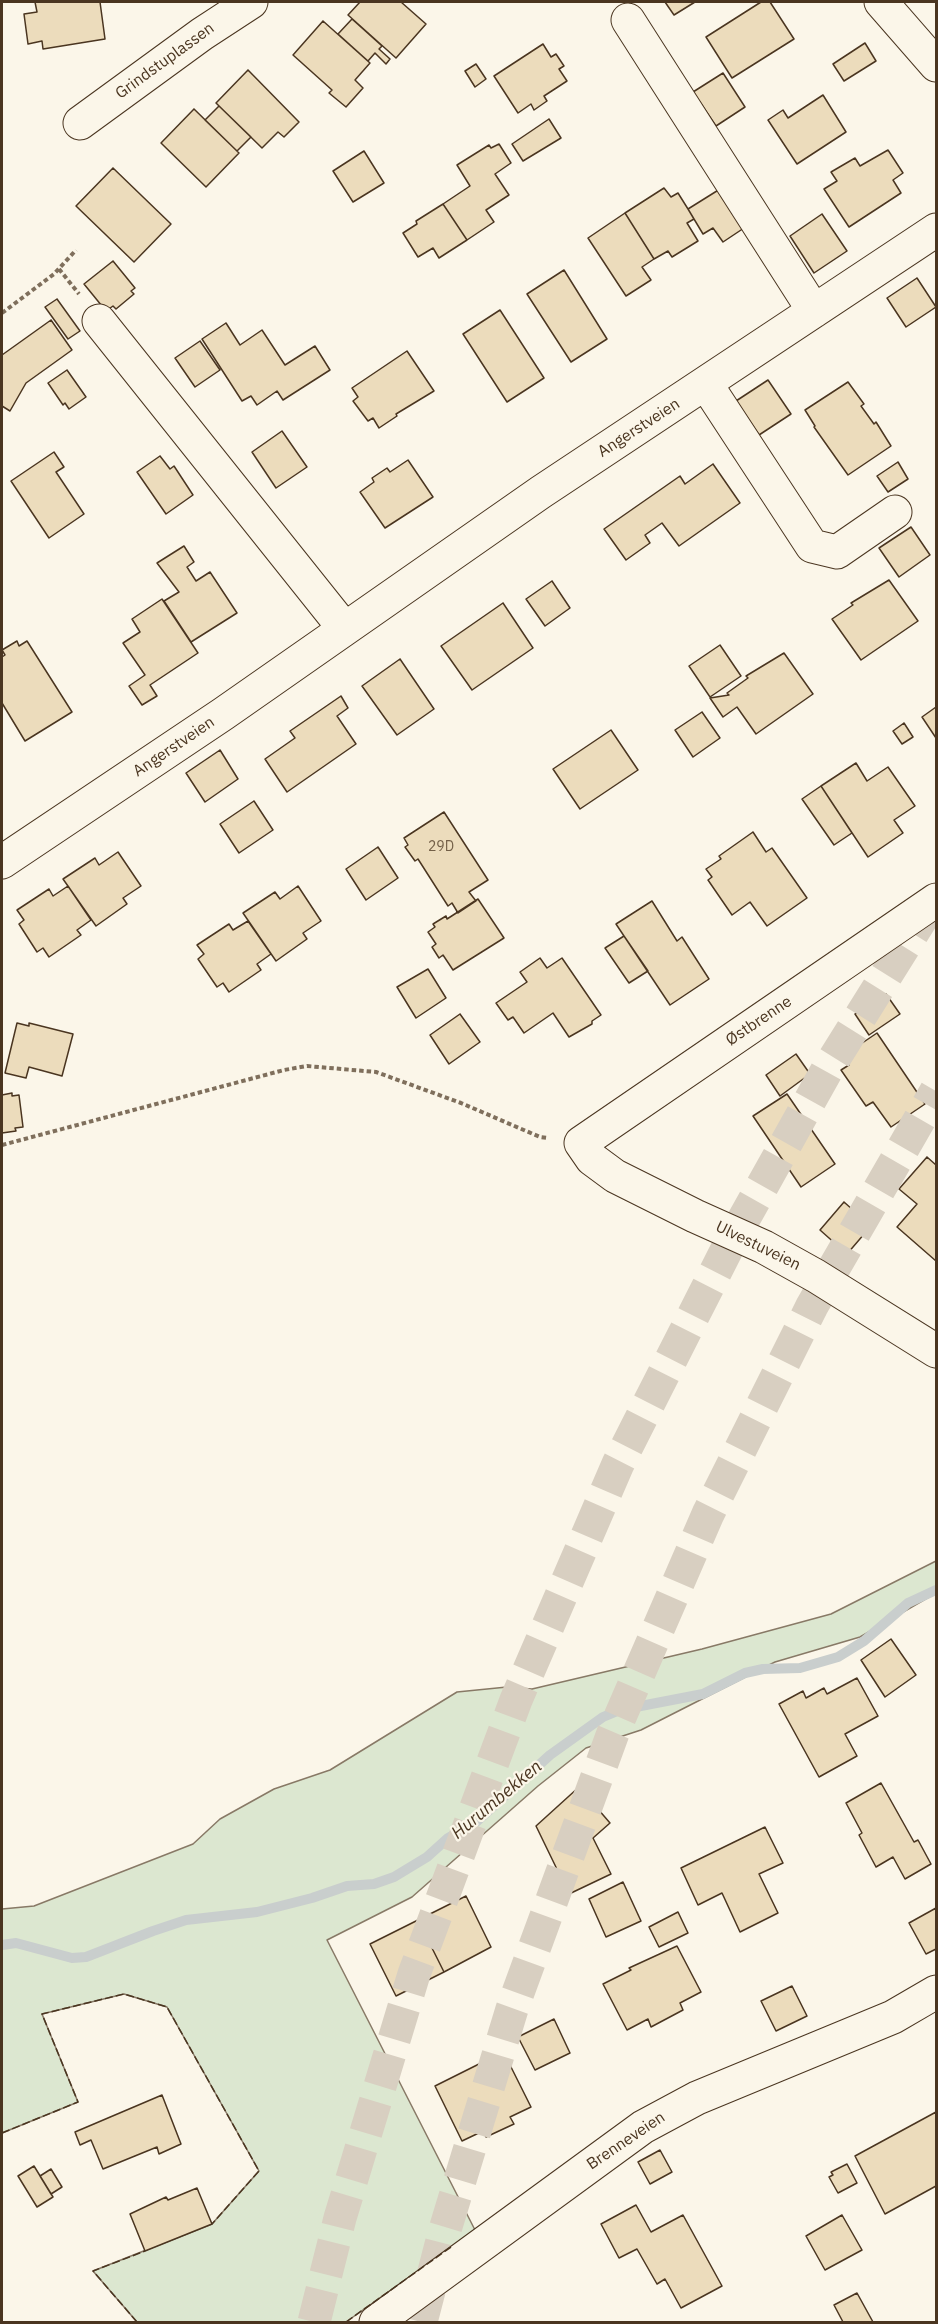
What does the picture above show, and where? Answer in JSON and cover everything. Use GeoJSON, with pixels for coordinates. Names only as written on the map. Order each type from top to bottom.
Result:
{"type":"FeatureCollection","features":[{"type":"Feature","properties":{"kind":"street","name":"Grindstuplassen"},"geometry":{"type":"LineString","coordinates":[[80,123],[250,2]]}},
{"type":"Feature","properties":{"kind":"street"},"geometry":{"type":"LineString","coordinates":[[881,2],[936,65]]}},
{"type":"Feature","properties":{"kind":"street"},"geometry":{"type":"LineString","coordinates":[[628,20],[814,311]]}},
{"type":"Feature","properties":{"kind":"street","name":"Angerstveien"},"geometry":{"type":"LineString","coordinates":[[2,862],[223,714],[541,492],[936,230]]}},
{"type":"Feature","properties":{"kind":"street"},"geometry":{"type":"LineString","coordinates":[[99,321],[344,628]]}},
{"type":"Feature","properties":{"kind":"street"},"geometry":{"type":"LineString","coordinates":[[706,384],[812,546],[837,552],[895,512]]}},
{"type":"Feature","properties":{"kind":"street","name":"Østbrenne"},"geometry":{"type":"LineString","coordinates":[[581,1143],[936,900]]}},
{"type":"Feature","properties":{"kind":"street","name":"Ulvestuveien"},"geometry":{"type":"LineString","coordinates":[[581,1143],[592,1160],[615,1176],[764,1247],[816,1276],[936,1351]]}},
{"type":"Feature","properties":{"kind":"street","name":"Brenneveien"},"geometry":{"type":"LineString","coordinates":[[376,2322],[643,2127],[697,2098],[893,2017],[936,1992]]}},
{"type":"Feature","properties":{"kind":"path"},"geometry":{"type":"LineString","coordinates":[[2,313],[54,274],[76,250]]}},
{"type":"Feature","properties":{"kind":"path"},"geometry":{"type":"LineString","coordinates":[[2,1145],[284,1070],[307,1066],[376,1072],[461,1103],[540,1137],[581,1143]]}},
{"type":"Feature","properties":{"kind":"green space"},"geometry":{"type":"Polygon","coordinates":[[[936,1561],[936,1593],[860,1637],[775,1662],[641,1730],[586,1748],[538,1786],[412,1897],[327,1940],[475,2230],[346,2322],[137,2322],[93,2271],[212,2224],[259,2171],[167,2007],[124,1994],[42,2014],[78,2102],[2,2133],[2,1909],[34,1906],[193,1844],[220,1819],[274,1789],[330,1770],[457,1692],[507,1687],[532,1689],[702,1649],[831,1614],[936,1561]]]}},
{"type":"Feature","properties":{"kind":"building"},"geometry":{"type":"Polygon","coordinates":[[[35,2],[100,2],[105,39],[43,49],[42,41],[28,44],[24,14],[37,12],[35,2]]]}},
{"type":"Feature","properties":{"kind":"building"},"geometry":{"type":"Polygon","coordinates":[[[360,2],[401,2],[426,24],[396,58],[348,15],[360,2]]]}},
{"type":"Feature","properties":{"kind":"building"},"geometry":{"type":"Polygon","coordinates":[[[665,2],[695,2],[674,15],[665,2]]]}},
{"type":"Feature","properties":{"kind":"building"},"geometry":{"type":"Polygon","coordinates":[[[761,2],[770,2],[794,39],[732,78],[706,37],[761,2]]]}},
{"type":"Feature","properties":{"kind":"building"},"geometry":{"type":"Polygon","coordinates":[[[352,19],[382,46],[379,49],[390,59],[386,64],[375,53],[368,61],[338,34],[352,19]]]}},
{"type":"Feature","properties":{"kind":"building"},"geometry":{"type":"Polygon","coordinates":[[[323,21],[370,63],[355,80],[363,88],[346,107],[329,93],[332,90],[293,55],[323,21]]]}},
{"type":"Feature","properties":{"kind":"building"},"geometry":{"type":"Polygon","coordinates":[[[865,43],[876,61],[844,81],[833,64],[865,43]]]}},
{"type":"Feature","properties":{"kind":"building"},"geometry":{"type":"Polygon","coordinates":[[[543,44],[551,57],[556,54],[564,66],[559,69],[567,81],[544,96],[547,101],[534,110],[531,104],[518,113],[494,76],[543,44]]]}},
{"type":"Feature","properties":{"kind":"building"},"geometry":{"type":"Polygon","coordinates":[[[476,64],[486,79],[475,87],[465,71],[476,64]]]}},
{"type":"Feature","properties":{"kind":"building"},"geometry":{"type":"Polygon","coordinates":[[[248,70],[299,122],[284,137],[278,132],[262,148],[216,103],[248,70]]]}},
{"type":"Feature","properties":{"kind":"building"},"geometry":{"type":"Polygon","coordinates":[[[723,73],[745,107],[716,126],[693,92],[723,73]]]}},
{"type":"Feature","properties":{"kind":"building"},"geometry":{"type":"Polygon","coordinates":[[[823,95],[846,132],[797,164],[768,120],[783,110],[788,118],[823,95]]]}},
{"type":"Feature","properties":{"kind":"building"},"geometry":{"type":"Polygon","coordinates":[[[219,106],[251,137],[237,151],[205,120],[219,106]]]}},
{"type":"Feature","properties":{"kind":"building"},"geometry":{"type":"Polygon","coordinates":[[[194,109],[239,153],[206,187],[161,143],[194,109]]]}},
{"type":"Feature","properties":{"kind":"building"},"geometry":{"type":"Polygon","coordinates":[[[549,119],[561,138],[523,161],[512,144],[549,119]]]}},
{"type":"Feature","properties":{"kind":"building"},"geometry":{"type":"Polygon","coordinates":[[[499,144],[511,163],[495,174],[509,195],[486,210],[494,222],[467,240],[443,204],[470,186],[457,165],[489,145],[491,148],[499,144]]]}},
{"type":"Feature","properties":{"kind":"building"},"geometry":{"type":"Polygon","coordinates":[[[888,150],[903,173],[893,180],[901,193],[849,227],[824,189],[837,181],[831,172],[855,158],[860,166],[888,150]]]}},
{"type":"Feature","properties":{"kind":"building"},"geometry":{"type":"Polygon","coordinates":[[[364,151],[384,183],[353,202],[333,171],[364,151]]]}},
{"type":"Feature","properties":{"kind":"building"},"geometry":{"type":"Polygon","coordinates":[[[113,168],[171,224],[134,262],[76,206],[113,168]]]}},
{"type":"Feature","properties":{"kind":"building"},"geometry":{"type":"Polygon","coordinates":[[[664,188],[671,197],[678,193],[694,219],[687,223],[698,241],[672,257],[668,251],[654,259],[625,213],[664,188]]]}},
{"type":"Feature","properties":{"kind":"building"},"geometry":{"type":"Polygon","coordinates":[[[720,189],[744,228],[723,242],[713,228],[703,234],[688,209],[720,189]]]}},
{"type":"Feature","properties":{"kind":"building"},"geometry":{"type":"Polygon","coordinates":[[[443,204],[467,240],[439,258],[433,248],[418,257],[403,233],[417,224],[416,221],[443,204]]]}},
{"type":"Feature","properties":{"kind":"building"},"geometry":{"type":"Polygon","coordinates":[[[625,213],[654,259],[642,267],[651,280],[626,296],[588,238],[625,213]]]}},
{"type":"Feature","properties":{"kind":"building"},"geometry":{"type":"Polygon","coordinates":[[[822,214],[847,251],[814,273],[790,236],[822,214]]]}},
{"type":"Feature","properties":{"kind":"building"},"geometry":{"type":"Polygon","coordinates":[[[113,261],[135,288],[131,291],[134,294],[116,309],[113,306],[106,311],[84,284],[113,261]]]}},
{"type":"Feature","properties":{"kind":"building"},"geometry":{"type":"Polygon","coordinates":[[[564,270],[607,339],[571,362],[527,294],[564,270]]]}},
{"type":"Feature","properties":{"kind":"building"},"geometry":{"type":"Polygon","coordinates":[[[917,278],[936,307],[906,327],[887,298],[917,278]]]}},
{"type":"Feature","properties":{"kind":"building"},"geometry":{"type":"Polygon","coordinates":[[[57,299],[80,331],[68,339],[45,307],[57,299]]]}},
{"type":"Feature","properties":{"kind":"building"},"geometry":{"type":"Polygon","coordinates":[[[500,310],[544,378],[507,402],[463,334],[500,310]]]}},
{"type":"Feature","properties":{"kind":"building"},"geometry":{"type":"Polygon","coordinates":[[[51,320],[72,350],[26,383],[10,411],[2,406],[2,355],[51,320]]]}},
{"type":"Feature","properties":{"kind":"building"},"geometry":{"type":"Polygon","coordinates":[[[226,323],[240,345],[262,330],[285,365],[315,346],[330,370],[283,400],[277,391],[257,405],[251,396],[242,401],[202,339],[226,323]]]}},
{"type":"Feature","properties":{"kind":"building"},"geometry":{"type":"Polygon","coordinates":[[[200,341],[220,370],[195,387],[175,358],[200,341]]]}},
{"type":"Feature","properties":{"kind":"building"},"geometry":{"type":"Polygon","coordinates":[[[407,351],[434,391],[396,414],[397,416],[379,428],[373,418],[368,421],[353,401],[358,397],[352,388],[407,351]]]}},
{"type":"Feature","properties":{"kind":"building"},"geometry":{"type":"Polygon","coordinates":[[[67,370],[86,397],[69,409],[65,403],[63,405],[48,383],[67,370]]]}},
{"type":"Feature","properties":{"kind":"building"},"geometry":{"type":"Polygon","coordinates":[[[768,380],[791,414],[759,435],[736,401],[768,380]]]}},
{"type":"Feature","properties":{"kind":"building"},"geometry":{"type":"Polygon","coordinates":[[[848,382],[864,404],[861,406],[874,424],[876,422],[891,446],[848,475],[814,427],[805,410],[848,382]]]}},
{"type":"Feature","properties":{"kind":"building"},"geometry":{"type":"Polygon","coordinates":[[[282,431],[307,467],[276,488],[252,452],[282,431]]]}},
{"type":"Feature","properties":{"kind":"building"},"geometry":{"type":"Polygon","coordinates":[[[54,452],[64,467],[56,472],[84,514],[49,538],[11,481],[54,452]]]}},
{"type":"Feature","properties":{"kind":"building"},"geometry":{"type":"Polygon","coordinates":[[[160,456],[170,469],[174,466],[193,495],[166,514],[137,472],[160,456]]]}},
{"type":"Feature","properties":{"kind":"building"},"geometry":{"type":"Polygon","coordinates":[[[408,460],[433,497],[385,528],[360,492],[374,482],[372,478],[387,468],[390,472],[408,460]]]}},
{"type":"Feature","properties":{"kind":"building"},"geometry":{"type":"Polygon","coordinates":[[[898,462],[908,479],[888,492],[877,476],[898,462]]]}},
{"type":"Feature","properties":{"kind":"building"},"geometry":{"type":"Polygon","coordinates":[[[713,464],[740,503],[679,546],[662,523],[645,535],[650,543],[626,560],[604,529],[680,476],[685,484],[713,464]]]}},
{"type":"Feature","properties":{"kind":"building"},"geometry":{"type":"Polygon","coordinates":[[[911,527],[930,555],[899,577],[879,548],[911,527]]]}},
{"type":"Feature","properties":{"kind":"building"},"geometry":{"type":"Polygon","coordinates":[[[184,546],[194,562],[187,567],[196,581],[210,572],[237,613],[191,642],[164,601],[179,592],[157,563],[184,546]]]}},
{"type":"Feature","properties":{"kind":"building"},"geometry":{"type":"Polygon","coordinates":[[[889,580],[918,621],[861,660],[832,619],[853,605],[851,603],[889,580]]]}},
{"type":"Feature","properties":{"kind":"building"},"geometry":{"type":"Polygon","coordinates":[[[552,581],[570,608],[545,626],[526,599],[552,581]]]}},
{"type":"Feature","properties":{"kind":"building"},"geometry":{"type":"Polygon","coordinates":[[[162,599],[198,653],[150,685],[157,696],[142,705],[129,686],[145,675],[123,643],[140,632],[132,619],[162,599]]]}},
{"type":"Feature","properties":{"kind":"building"},"geometry":{"type":"Polygon","coordinates":[[[503,603],[533,648],[472,690],[441,646],[503,603]]]}},
{"type":"Feature","properties":{"kind":"building"},"geometry":{"type":"Polygon","coordinates":[[[17,641],[19,646],[27,641],[72,712],[25,741],[2,703],[2,657],[5,655],[2,650],[17,641]]]}},
{"type":"Feature","properties":{"kind":"building"},"geometry":{"type":"Polygon","coordinates":[[[720,645],[741,676],[710,697],[689,666],[720,645]]]}},
{"type":"Feature","properties":{"kind":"building"},"geometry":{"type":"Polygon","coordinates":[[[784,653],[813,694],[756,734],[737,707],[723,717],[710,698],[729,695],[727,693],[748,678],[746,676],[784,653]]]}},
{"type":"Feature","properties":{"kind":"building"},"geometry":{"type":"Polygon","coordinates":[[[400,659],[434,709],[397,735],[362,686],[400,659]]]}},
{"type":"Feature","properties":{"kind":"building"},"geometry":{"type":"Polygon","coordinates":[[[341,696],[348,708],[337,716],[356,744],[287,792],[265,759],[295,738],[290,731],[341,696]]]}},
{"type":"Feature","properties":{"kind":"building"},"geometry":{"type":"Polygon","coordinates":[[[936,707],[936,738],[922,717],[936,707]]]}},
{"type":"Feature","properties":{"kind":"building"},"geometry":{"type":"Polygon","coordinates":[[[702,712],[720,738],[693,757],[675,730],[702,712]]]}},
{"type":"Feature","properties":{"kind":"building"},"geometry":{"type":"Polygon","coordinates":[[[904,723],[913,737],[902,744],[893,731],[904,723]]]}},
{"type":"Feature","properties":{"kind":"building"},"geometry":{"type":"Polygon","coordinates":[[[611,730],[638,770],[580,809],[553,769],[611,730]]]}},
{"type":"Feature","properties":{"kind":"building"},"geometry":{"type":"Polygon","coordinates":[[[220,750],[238,779],[205,802],[186,773],[220,750]]]}},
{"type":"Feature","properties":{"kind":"building"},"geometry":{"type":"Polygon","coordinates":[[[856,763],[867,781],[888,767],[915,806],[894,820],[903,833],[868,857],[821,786],[856,763]]]}},
{"type":"Feature","properties":{"kind":"building"},"geometry":{"type":"Polygon","coordinates":[[[821,786],[852,833],[834,845],[802,799],[821,786]]]}},
{"type":"Feature","properties":{"kind":"building"},"geometry":{"type":"Polygon","coordinates":[[[254,801],[273,830],[239,853],[220,824],[254,801]]]}},
{"type":"Feature","properties":{"kind":"building"},"geometry":{"type":"Polygon","coordinates":[[[444,812],[488,880],[469,892],[476,901],[458,913],[452,903],[448,906],[418,859],[415,861],[405,847],[408,845],[404,838],[444,812]]]}},
{"type":"Feature","properties":{"kind":"building"},"geometry":{"type":"Polygon","coordinates":[[[753,832],[766,852],[772,848],[807,898],[767,926],[750,902],[732,915],[708,880],[712,877],[706,869],[721,859],[719,856],[753,832]]]}},
{"type":"Feature","properties":{"kind":"building"},"geometry":{"type":"Polygon","coordinates":[[[378,847],[398,878],[366,900],[346,869],[378,847]]]}},
{"type":"Feature","properties":{"kind":"building"},"geometry":{"type":"Polygon","coordinates":[[[118,852],[141,886],[123,898],[127,904],[96,926],[63,879],[95,858],[99,865],[118,852]]]}},
{"type":"Feature","properties":{"kind":"building"},"geometry":{"type":"Polygon","coordinates":[[[68,886],[91,920],[77,930],[81,935],[49,957],[43,948],[37,952],[19,924],[24,920],[17,910],[49,889],[53,896],[68,886]]]}},
{"type":"Feature","properties":{"kind":"building"},"geometry":{"type":"Polygon","coordinates":[[[298,886],[321,921],[303,933],[307,939],[276,961],[243,913],[275,892],[280,899],[298,886]]]}},
{"type":"Feature","properties":{"kind":"building"},"geometry":{"type":"Polygon","coordinates":[[[478,899],[504,938],[453,970],[443,955],[439,958],[432,947],[436,944],[428,932],[435,927],[433,924],[446,916],[447,919],[478,899]]]}},
{"type":"Feature","properties":{"kind":"building"},"geometry":{"type":"Polygon","coordinates":[[[652,901],[677,941],[682,937],[709,979],[670,1005],[616,924],[652,901]]]}},
{"type":"Feature","properties":{"kind":"building"},"geometry":{"type":"Polygon","coordinates":[[[248,921],[271,954],[257,964],[261,970],[229,992],[223,983],[217,987],[198,959],[204,954],[197,945],[229,924],[233,930],[248,921]]]}},
{"type":"Feature","properties":{"kind":"building"},"geometry":{"type":"Polygon","coordinates":[[[624,936],[648,971],[629,983],[605,948],[624,936]]]}},
{"type":"Feature","properties":{"kind":"building"},"geometry":{"type":"Polygon","coordinates":[[[540,958],[547,968],[562,958],[601,1015],[592,1021],[592,1024],[569,1037],[553,1013],[524,1033],[513,1017],[508,1020],[496,1003],[527,982],[520,972],[540,958]]]}},
{"type":"Feature","properties":{"kind":"building"},"geometry":{"type":"Polygon","coordinates":[[[428,969],[446,998],[416,1018],[397,987],[428,969]]]}},
{"type":"Feature","properties":{"kind":"building"},"geometry":{"type":"Polygon","coordinates":[[[886,994],[900,1014],[869,1035],[855,1014],[886,994]]]}},
{"type":"Feature","properties":{"kind":"building"},"geometry":{"type":"Polygon","coordinates":[[[460,1014],[480,1042],[449,1064],[430,1035],[460,1014]]]}},
{"type":"Feature","properties":{"kind":"building"},"geometry":{"type":"Polygon","coordinates":[[[17,1023],[29,1026],[29,1023],[73,1034],[62,1076],[29,1067],[26,1078],[5,1073],[17,1023]]]}},
{"type":"Feature","properties":{"kind":"building"},"geometry":{"type":"Polygon","coordinates":[[[877,1033],[925,1104],[891,1127],[873,1102],[866,1106],[841,1070],[849,1065],[843,1056],[877,1033]]]}},
{"type":"Feature","properties":{"kind":"building"},"geometry":{"type":"Polygon","coordinates":[[[796,1054],[810,1074],[780,1096],[766,1075],[796,1054]]]}},
{"type":"Feature","properties":{"kind":"building"},"geometry":{"type":"Polygon","coordinates":[[[12,1093],[12,1096],[19,1095],[23,1127],[15,1128],[16,1131],[2,1133],[2,1095],[12,1093]]]}},
{"type":"Feature","properties":{"kind":"building"},"geometry":{"type":"Polygon","coordinates":[[[787,1094],[835,1164],[801,1187],[753,1116],[787,1094]]]}},
{"type":"Feature","properties":{"kind":"building"},"geometry":{"type":"Polygon","coordinates":[[[927,1157],[936,1165],[936,1261],[897,1227],[917,1204],[899,1189],[927,1157]]]}},
{"type":"Feature","properties":{"kind":"building"},"geometry":{"type":"Polygon","coordinates":[[[844,1202],[871,1226],[847,1254],[820,1230],[844,1202]]]}},
{"type":"Feature","properties":{"kind":"building"},"geometry":{"type":"Polygon","coordinates":[[[891,1639],[916,1675],[885,1697],[861,1660],[891,1639]]]}},
{"type":"Feature","properties":{"kind":"building"},"geometry":{"type":"Polygon","coordinates":[[[857,1678],[878,1716],[845,1734],[857,1756],[819,1777],[779,1704],[803,1691],[806,1698],[824,1688],[827,1694],[857,1678]]]}},
{"type":"Feature","properties":{"kind":"building"},"geometry":{"type":"Polygon","coordinates":[[[881,1783],[914,1842],[918,1840],[931,1864],[905,1879],[893,1857],[876,1867],[859,1835],[862,1833],[846,1803],[881,1783]]]}},
{"type":"Feature","properties":{"kind":"building"},"geometry":{"type":"Polygon","coordinates":[[[579,1787],[610,1823],[593,1838],[611,1874],[569,1894],[536,1826],[579,1787]]]}},
{"type":"Feature","properties":{"kind":"building"},"geometry":{"type":"Polygon","coordinates":[[[765,1827],[783,1863],[759,1874],[778,1913],[740,1932],[722,1893],[698,1905],[681,1868],[765,1827]]]}},
{"type":"Feature","properties":{"kind":"building"},"geometry":{"type":"Polygon","coordinates":[[[623,1882],[641,1921],[606,1937],[589,1899],[623,1882]]]}},
{"type":"Feature","properties":{"kind":"building"},"geometry":{"type":"Polygon","coordinates":[[[466,1896],[491,1947],[444,1972],[418,1920],[466,1896]]]}},
{"type":"Feature","properties":{"kind":"building"},"geometry":{"type":"Polygon","coordinates":[[[936,1908],[936,1949],[926,1954],[909,1923],[936,1908]]]}},
{"type":"Feature","properties":{"kind":"building"},"geometry":{"type":"Polygon","coordinates":[[[678,1912],[688,1933],[659,1947],[649,1927],[678,1912]]]}},
{"type":"Feature","properties":{"kind":"building"},"geometry":{"type":"Polygon","coordinates":[[[418,1920],[444,1972],[396,1996],[370,1944],[418,1920]]]}},
{"type":"Feature","properties":{"kind":"building"},"geometry":{"type":"Polygon","coordinates":[[[677,1946],[701,1992],[680,2003],[683,2010],[651,2027],[648,2019],[627,2030],[603,1984],[631,1970],[629,1968],[677,1946]]]}},
{"type":"Feature","properties":{"kind":"building"},"geometry":{"type":"Polygon","coordinates":[[[792,1986],[807,2016],[776,2031],[761,2001],[792,1986]]]}},
{"type":"Feature","properties":{"kind":"building"},"geometry":{"type":"Polygon","coordinates":[[[554,2019],[570,2053],[535,2070],[518,2037],[554,2019]]]}},
{"type":"Feature","properties":{"kind":"building"},"geometry":{"type":"Polygon","coordinates":[[[507,2059],[531,2107],[510,2117],[514,2124],[486,2137],[483,2131],[462,2141],[435,2086],[481,2063],[484,2070],[507,2059]]]}},
{"type":"Feature","properties":{"kind":"building"},"geometry":{"type":"Polygon","coordinates":[[[162,2095],[181,2144],[159,2154],[157,2147],[103,2169],[91,2140],[80,2145],[75,2132],[162,2095]]]}},
{"type":"Feature","properties":{"kind":"building"},"geometry":{"type":"Polygon","coordinates":[[[936,2112],[936,2186],[885,2214],[855,2156],[936,2112]]]}},
{"type":"Feature","properties":{"kind":"building"},"geometry":{"type":"Polygon","coordinates":[[[660,2150],[672,2172],[650,2184],[638,2162],[660,2150]]]}},
{"type":"Feature","properties":{"kind":"building"},"geometry":{"type":"Polygon","coordinates":[[[847,2164],[857,2183],[838,2193],[829,2177],[833,2175],[831,2172],[847,2164]]]}},
{"type":"Feature","properties":{"kind":"building"},"geometry":{"type":"Polygon","coordinates":[[[34,2166],[53,2197],[37,2207],[18,2176],[34,2166]]]}},
{"type":"Feature","properties":{"kind":"building"},"geometry":{"type":"Polygon","coordinates":[[[51,2169],[62,2187],[51,2194],[40,2176],[51,2169]]]}},
{"type":"Feature","properties":{"kind":"building"},"geometry":{"type":"Polygon","coordinates":[[[197,2188],[212,2224],[145,2251],[130,2214],[166,2197],[168,2200],[197,2188]]]}},
{"type":"Feature","properties":{"kind":"building"},"geometry":{"type":"Polygon","coordinates":[[[636,2205],[651,2232],[683,2215],[722,2286],[681,2308],[665,2279],[657,2284],[637,2249],[619,2258],[601,2224],[636,2205]]]}},
{"type":"Feature","properties":{"kind":"building"},"geometry":{"type":"Polygon","coordinates":[[[842,2215],[862,2250],[825,2270],[806,2236],[842,2215]]]}},
{"type":"Feature","properties":{"kind":"building"},"geometry":{"type":"Polygon","coordinates":[[[857,2293],[873,2322],[843,2322],[834,2305],[857,2293]]]}},
{"type":"Feature","properties":{"kind":"waterway","name":"Hurumbekken"},"geometry":{"type":"LineString","coordinates":[[2,1945],[16,1943],[72,1958],[86,1957],[186,1920],[257,1912],[312,1898],[347,1886],[374,1884],[394,1877],[427,1857],[448,1838],[476,1822],[550,1755],[603,1717],[620,1710],[703,1694],[745,1673],[763,1669],[800,1668],[838,1657],[864,1641],[908,1603],[936,1590]]}},
{"type":"Feature","properties":{"kind":"tunnel"},"geometry":{"type":"LineString","coordinates":[[314,2322],[340,2218],[414,1974],[516,1700],[618,1464],[727,1249],[827,1070],[932,902]]}},
{"type":"Feature","properties":{"kind":"tunnel"},"geometry":{"type":"LineString","coordinates":[[421,2322],[444,2233],[512,2009],[613,1733],[708,1514],[812,1306],[936,1091]]}},
{"type":"Feature","properties":{"kind":"fence"},"geometry":{"type":"LineString","coordinates":[[2,2133],[78,2102],[42,2014],[124,1994],[167,2007],[259,2171],[212,2224]]}},
{"type":"Feature","properties":{"kind":"fence"},"geometry":{"type":"LineString","coordinates":[[346,2322],[451,2247]]}},
{"type":"Feature","properties":{"kind":"fence"},"geometry":{"type":"LineString","coordinates":[[137,2322],[93,2271],[145,2251]]}}]}
